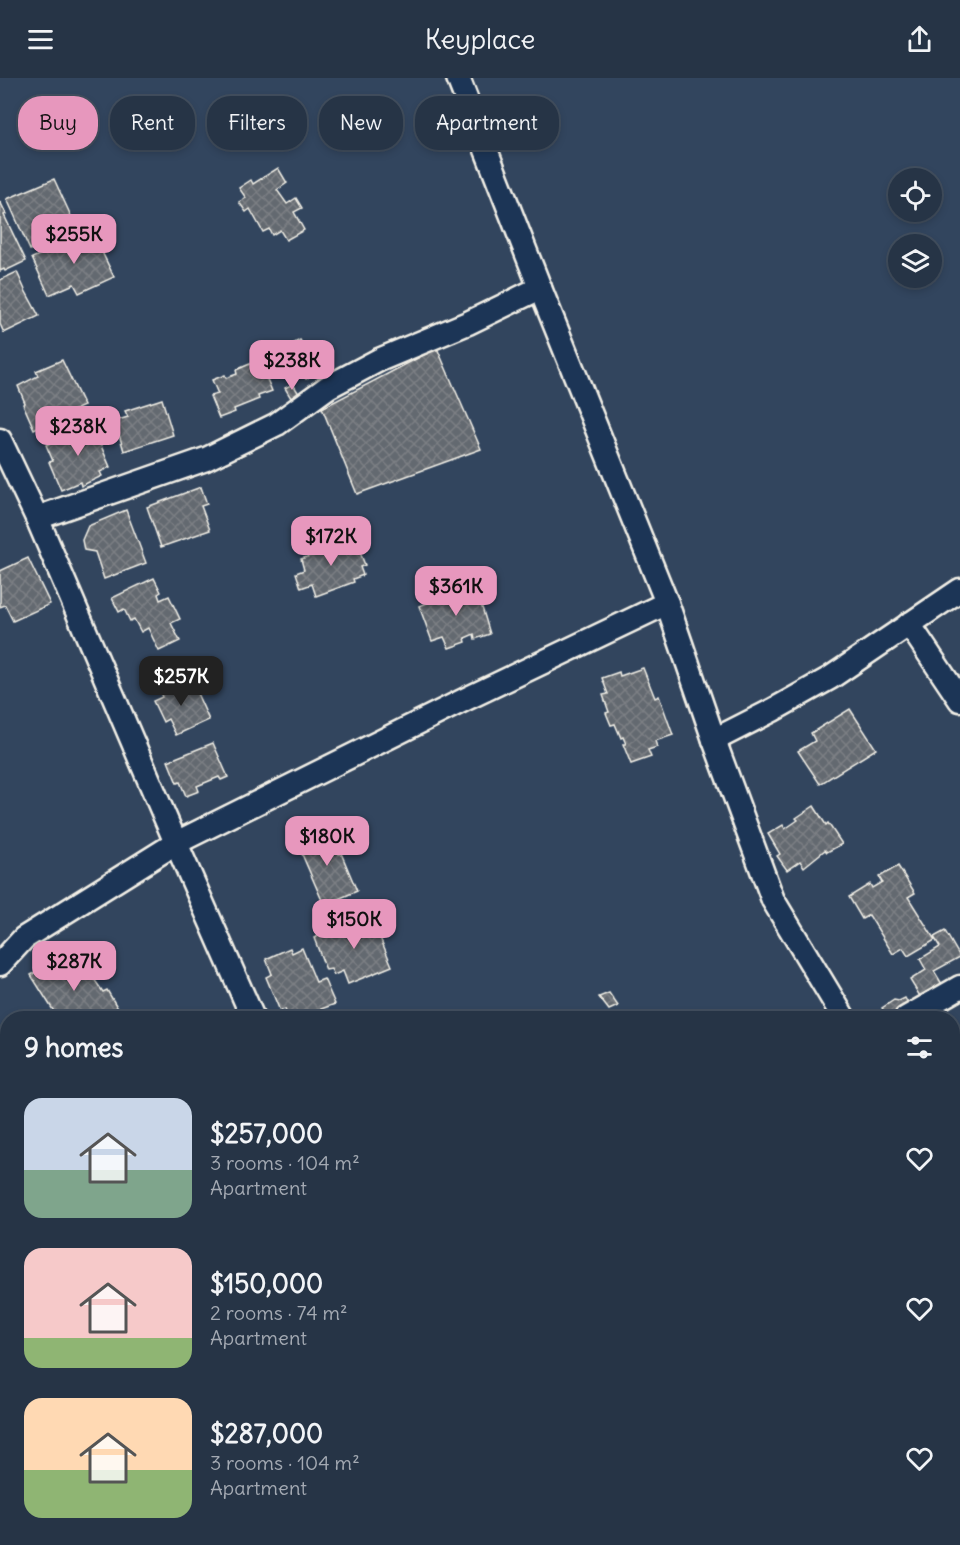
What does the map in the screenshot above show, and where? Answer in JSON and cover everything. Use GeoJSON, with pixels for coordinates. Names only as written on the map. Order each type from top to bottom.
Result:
{"type":"FeatureCollection","features":[{"type":"Feature","properties":{"kind":"street"},"geometry":{"type":"LineString","coordinates":[[458,78],[667,603],[773,900],[840,1011]]}},
{"type":"Feature","properties":{"kind":"street"},"geometry":{"type":"LineString","coordinates":[[37,518],[206,459],[277,424],[328,387],[379,360],[468,323],[540,288]]}},
{"type":"Feature","properties":{"kind":"street"},"geometry":{"type":"LineString","coordinates":[[0,440],[37,518],[250,1011]]}},
{"type":"Feature","properties":{"kind":"street"},"geometry":{"type":"LineString","coordinates":[[714,740],[830,678],[960,590]]}},
{"type":"Feature","properties":{"kind":"street"},"geometry":{"type":"LineString","coordinates":[[0,964],[24,938],[176,843],[466,699],[667,603]]}},
{"type":"Feature","properties":{"kind":"street"},"geometry":{"type":"LineString","coordinates":[[909,624],[960,700]]}},
{"type":"Feature","properties":{"kind":"street"},"geometry":{"type":"LineString","coordinates":[[918,1011],[960,987]]}},
{"type":"Feature","properties":{"kind":"building"},"geometry":{"type":"Polygon","coordinates":[[[278,168],[287,183],[277,190],[287,204],[296,198],[302,208],[294,212],[304,230],[286,240],[280,230],[272,235],[269,229],[263,232],[250,209],[246,212],[239,202],[246,198],[239,188],[251,180],[253,184],[278,168]]]}},
{"type":"Feature","properties":{"kind":"building"},"geometry":{"type":"Polygon","coordinates":[[[54,179],[71,216],[55,222],[60,234],[43,241],[45,244],[30,250],[7,199],[54,179]]]}},
{"type":"Feature","properties":{"kind":"building"},"geometry":{"type":"Polygon","coordinates":[[[0,201],[6,214],[4,215],[26,261],[5,271],[4,269],[0,271],[0,201]]]}},
{"type":"Feature","properties":{"kind":"building"},"geometry":{"type":"Polygon","coordinates":[[[92,231],[114,277],[79,293],[74,284],[49,295],[32,258],[92,231]]]}},
{"type":"Feature","properties":{"kind":"building"},"geometry":{"type":"Polygon","coordinates":[[[17,272],[39,316],[4,333],[0,324],[0,280],[17,272]]]}},
{"type":"Feature","properties":{"kind":"building"},"geometry":{"type":"Polygon","coordinates":[[[300,340],[311,358],[320,353],[328,367],[306,379],[287,347],[300,340]]]}},
{"type":"Feature","properties":{"kind":"building"},"geometry":{"type":"Polygon","coordinates":[[[437,348],[481,449],[357,494],[322,408],[437,348]]]}},
{"type":"Feature","properties":{"kind":"building"},"geometry":{"type":"Polygon","coordinates":[[[62,360],[84,406],[34,429],[18,386],[38,376],[36,371],[62,360]]]}},
{"type":"Feature","properties":{"kind":"building"},"geometry":{"type":"Polygon","coordinates":[[[259,360],[272,391],[234,409],[235,412],[219,418],[210,396],[218,394],[212,380],[225,375],[226,378],[237,374],[236,370],[259,360]]]}},
{"type":"Feature","properties":{"kind":"building"},"geometry":{"type":"Polygon","coordinates":[[[293,384],[299,394],[291,398],[285,388],[293,384]]]}},
{"type":"Feature","properties":{"kind":"building"},"geometry":{"type":"Polygon","coordinates":[[[162,399],[173,435],[124,451],[115,421],[128,417],[125,411],[162,399]]]}},
{"type":"Feature","properties":{"kind":"building"},"geometry":{"type":"Polygon","coordinates":[[[93,419],[102,439],[99,441],[110,467],[100,472],[102,476],[81,486],[80,482],[61,490],[49,462],[53,461],[46,445],[80,430],[78,426],[93,419]]]}},
{"type":"Feature","properties":{"kind":"building"},"geometry":{"type":"Polygon","coordinates":[[[201,487],[207,504],[201,506],[210,530],[161,547],[147,507],[201,487]]]}},
{"type":"Feature","properties":{"kind":"building"},"geometry":{"type":"Polygon","coordinates":[[[126,510],[146,563],[104,579],[95,552],[84,550],[82,540],[88,526],[126,510]]]}},
{"type":"Feature","properties":{"kind":"building"},"geometry":{"type":"Polygon","coordinates":[[[344,540],[346,545],[356,542],[365,565],[360,567],[363,575],[353,579],[354,582],[316,596],[312,584],[301,588],[296,573],[304,570],[301,559],[310,556],[308,551],[327,543],[328,546],[344,540]]]}},
{"type":"Feature","properties":{"kind":"building"},"geometry":{"type":"Polygon","coordinates":[[[28,558],[50,604],[13,621],[5,605],[0,607],[0,571],[28,558]]]}},
{"type":"Feature","properties":{"kind":"building"},"geometry":{"type":"Polygon","coordinates":[[[154,578],[161,592],[158,594],[160,600],[169,596],[180,619],[171,623],[180,641],[159,651],[148,628],[141,632],[134,619],[130,621],[124,609],[119,612],[112,598],[154,578]]]}},
{"type":"Feature","properties":{"kind":"building"},"geometry":{"type":"Polygon","coordinates":[[[475,584],[490,634],[475,639],[474,634],[465,638],[466,642],[449,648],[444,637],[432,641],[419,606],[438,599],[440,603],[451,599],[449,594],[475,584]]]}},
{"type":"Feature","properties":{"kind":"building"},"geometry":{"type":"Polygon","coordinates":[[[643,668],[655,698],[659,696],[673,735],[655,741],[657,747],[648,750],[651,757],[631,764],[623,744],[626,744],[623,737],[621,738],[615,724],[611,725],[606,713],[609,712],[603,695],[608,694],[602,678],[619,672],[620,676],[643,668]]]}},
{"type":"Feature","properties":{"kind":"building"},"geometry":{"type":"Polygon","coordinates":[[[191,680],[209,720],[176,735],[168,719],[163,722],[153,701],[162,697],[159,690],[176,682],[178,686],[191,680]]]}},
{"type":"Feature","properties":{"kind":"building"},"geometry":{"type":"Polygon","coordinates":[[[850,709],[876,749],[820,784],[798,751],[815,741],[811,733],[850,709]]]}},
{"type":"Feature","properties":{"kind":"building"},"geometry":{"type":"Polygon","coordinates":[[[213,743],[228,777],[221,780],[219,777],[197,786],[199,791],[186,796],[180,782],[177,783],[168,761],[213,743]]]}},
{"type":"Feature","properties":{"kind":"building"},"geometry":{"type":"Polygon","coordinates":[[[814,806],[842,844],[827,852],[825,850],[804,867],[800,861],[787,870],[777,856],[780,854],[768,834],[783,825],[785,829],[814,806]]]}},
{"type":"Feature","properties":{"kind":"building"},"geometry":{"type":"Polygon","coordinates":[[[331,827],[336,840],[333,842],[339,854],[341,853],[357,891],[324,905],[298,845],[318,837],[316,833],[331,827]]]}},
{"type":"Feature","properties":{"kind":"building"},"geometry":{"type":"Polygon","coordinates":[[[898,866],[915,893],[908,897],[935,940],[908,956],[903,948],[893,954],[869,915],[862,919],[849,897],[870,884],[872,888],[882,882],[879,877],[898,866]]]}},
{"type":"Feature","properties":{"kind":"building"},"geometry":{"type":"Polygon","coordinates":[[[370,914],[392,966],[348,984],[343,971],[334,975],[331,969],[326,970],[314,938],[370,914]]]}},
{"type":"Feature","properties":{"kind":"building"},"geometry":{"type":"Polygon","coordinates":[[[945,931],[960,957],[934,971],[942,984],[921,998],[910,980],[926,970],[920,959],[940,947],[934,937],[945,931]]]}},
{"type":"Feature","properties":{"kind":"building"},"geometry":{"type":"Polygon","coordinates":[[[290,948],[292,953],[302,948],[316,982],[324,979],[335,1004],[316,1011],[286,1011],[285,1009],[280,1011],[266,977],[272,974],[266,959],[290,948]]]}},
{"type":"Feature","properties":{"kind":"building"},"geometry":{"type":"Polygon","coordinates":[[[63,956],[73,974],[85,966],[103,992],[107,990],[119,1011],[54,1011],[31,975],[63,956]]]}},
{"type":"Feature","properties":{"kind":"building"},"geometry":{"type":"Polygon","coordinates":[[[609,993],[618,1006],[609,1010],[599,997],[609,993]]]}},
{"type":"Feature","properties":{"kind":"building"},"geometry":{"type":"Polygon","coordinates":[[[905,998],[911,1009],[884,1011],[882,1008],[894,1000],[899,1001],[905,998]]]}}]}
